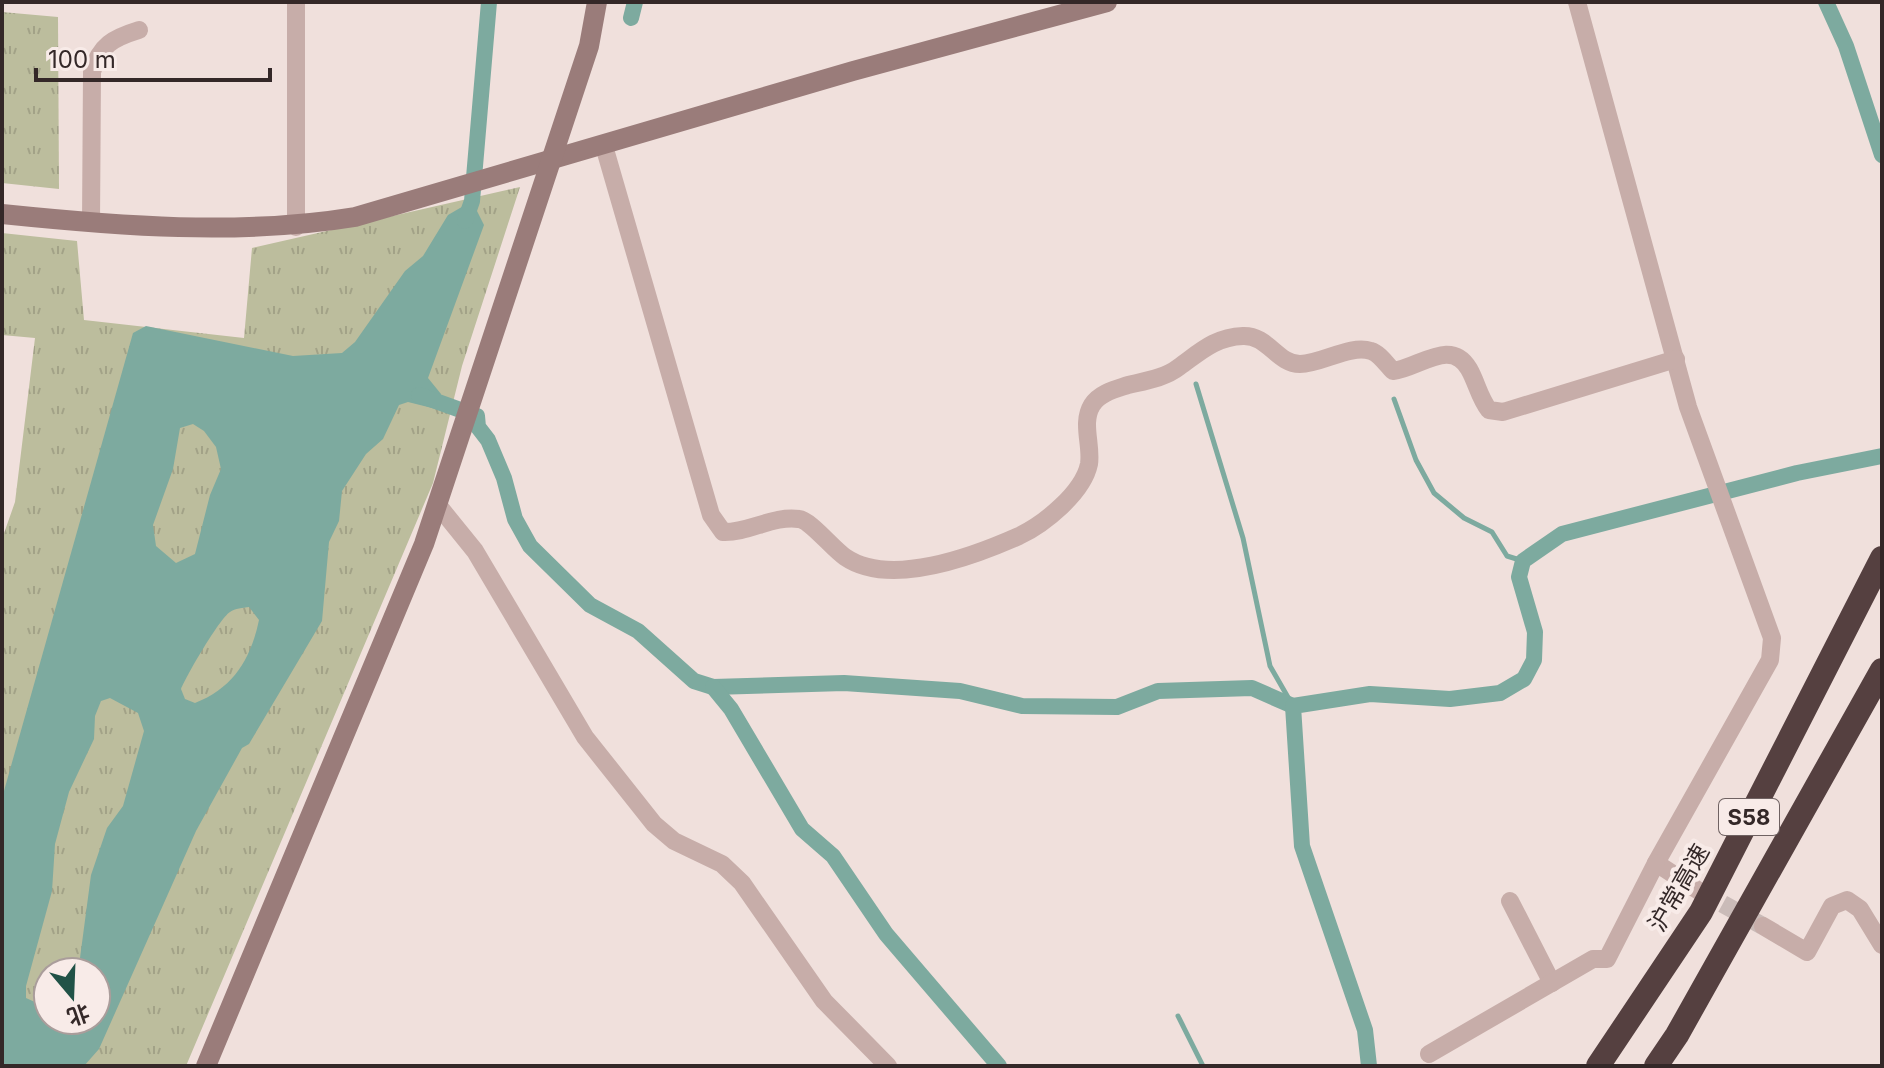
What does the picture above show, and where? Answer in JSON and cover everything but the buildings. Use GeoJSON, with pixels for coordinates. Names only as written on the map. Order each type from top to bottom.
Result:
{"type":"FeatureCollection","features":[{"type":"Feature","properties":{"kind":"highway","name":"沪常高速"},"geometry":{"type":"LineString","coordinates":[[1598,1066],[1701,912],[1882,558]]}},
{"type":"Feature","properties":{"kind":"highway","name":"S58"},"geometry":{"type":"LineString","coordinates":[[1656,1066],[1677,1035],[1882,670]]}},
{"type":"Feature","properties":{"kind":"main road"},"geometry":{"type":"LineString","coordinates":[[206,1066],[424,544],[589,46],[597,2]]}},
{"type":"Feature","properties":{"kind":"main road"},"geometry":{"type":"LineString","coordinates":[[2,214],[91,223],[296,227],[355,217],[853,71],[1107,2]]}},
{"type":"Feature","properties":{"kind":"street"},"geometry":{"type":"LineString","coordinates":[[296,2],[296,227]]}},
{"type":"Feature","properties":{"kind":"street"},"geometry":{"type":"LineString","coordinates":[[1429,1054],[1593,959],[1607,959],[1656,863],[1770,660],[1769,622],[1750,584],[1676,359],[1577,2]]}},
{"type":"Feature","properties":{"kind":"street"},"geometry":{"type":"LineString","coordinates":[[91,223],[92,72],[97,56],[112,38],[139,30]]}},
{"type":"Feature","properties":{"kind":"street"},"geometry":{"type":"LineString","coordinates":[[604,146],[711,515],[723,532],[738,533],[799,519],[809,523],[824,541],[849,560],[881,569],[913,570],[949,561],[1020,535],[1049,517],[1086,472],[1087,414],[1094,401],[1113,390],[1164,375],[1213,342],[1243,336],[1258,339],[1287,362],[1301,364],[1363,350],[1374,351],[1393,371],[1441,353],[1459,357],[1469,369],[1480,400],[1489,410],[1503,412],[1676,359]]}},
{"type":"Feature","properties":{"kind":"street"},"geometry":{"type":"LineString","coordinates":[[437,504],[475,551],[585,737],[654,824],[674,841],[722,864],[742,883],[824,1001],[888,1066]]}},
{"type":"Feature","properties":{"kind":"street"},"geometry":{"type":"LineString","coordinates":[[1656,863],[1699,891]]}},
{"type":"Feature","properties":{"kind":"street"},"geometry":{"type":"LineString","coordinates":[[1763,926],[1807,952],[1832,906],[1847,900],[1860,909],[1882,945]]}},
{"type":"Feature","properties":{"kind":"street"},"geometry":{"type":"LineString","coordinates":[[1510,901],[1552,983]]}},
{"type":"Feature","properties":{"kind":"green space"},"geometry":{"type":"Polygon","coordinates":[[[2,12],[58,17],[59,189],[2,183],[2,12]]]}},
{"type":"Feature","properties":{"kind":"green space"},"geometry":{"type":"Polygon","coordinates":[[[520,187],[462,366],[433,483],[186,1066],[2,1066],[2,539],[15,502],[35,338],[2,335],[2,233],[77,241],[84,320],[244,338],[252,248],[520,187]]]}},
{"type":"Feature","properties":{"kind":"water"},"geometry":{"type":"Polygon","coordinates":[[[472,201],[484,225],[428,378],[441,394],[436,409],[408,402],[399,405],[383,439],[366,454],[342,491],[339,521],[329,542],[322,621],[249,744],[242,748],[196,831],[112,1020],[112,956],[80,956],[91,875],[107,828],[123,806],[144,731],[138,713],[110,698],[101,701],[95,716],[94,739],[69,792],[55,844],[52,891],[32,956],[26,998],[32,1001],[32,1036],[105,1036],[99,1049],[84,1066],[2,1066],[2,798],[133,333],[146,326],[293,356],[342,353],[355,342],[405,271],[423,256],[448,215],[472,201]],[[193,424],[180,428],[173,469],[153,525],[156,546],[176,563],[195,554],[210,495],[221,469],[216,447],[204,431],[193,424]],[[249,607],[230,612],[211,636],[181,689],[185,699],[195,703],[209,697],[239,670],[251,647],[259,620],[249,607]]]}},
{"type":"Feature","properties":{"kind":"waterway"},"geometry":{"type":"LineString","coordinates":[[465,221],[472,201],[489,2]]}},
{"type":"Feature","properties":{"kind":"waterway"},"geometry":{"type":"LineString","coordinates":[[631,18],[635,2]]}},
{"type":"Feature","properties":{"kind":"waterway"},"geometry":{"type":"LineString","coordinates":[[1826,2],[1846,46],[1882,155]]}},
{"type":"Feature","properties":{"kind":"waterway"},"geometry":{"type":"LineString","coordinates":[[1196,384],[1243,538],[1270,666],[1293,706]]}},
{"type":"Feature","properties":{"kind":"waterway"},"geometry":{"type":"LineString","coordinates":[[419,395],[477,416],[478,427],[488,440],[504,478],[515,519],[530,546],[590,605],[638,631],[694,681],[713,687],[844,683],[960,691],[1022,706],[1117,707],[1158,691],[1252,688],[1293,706]]}},
{"type":"Feature","properties":{"kind":"waterway"},"geometry":{"type":"LineString","coordinates":[[1394,399],[1416,460],[1434,493],[1464,518],[1492,532],[1507,556],[1523,561]]}},
{"type":"Feature","properties":{"kind":"waterway"},"geometry":{"type":"LineString","coordinates":[[1369,1066],[1365,1030],[1302,846],[1293,706],[1370,694],[1450,699],[1500,693],[1524,679],[1534,660],[1535,632],[1519,577],[1523,561],[1562,534],[1797,473],[1882,456]]}},
{"type":"Feature","properties":{"kind":"waterway"},"geometry":{"type":"LineString","coordinates":[[713,687],[731,709],[802,829],[833,856],[886,934],[999,1066]]}},
{"type":"Feature","properties":{"kind":"waterway"},"geometry":{"type":"LineString","coordinates":[[1178,1016],[1203,1066]]}},
{"type":"Feature","properties":{"kind":"tunnel"},"geometry":{"type":"LineString","coordinates":[[1699,891],[1763,926]]}}]}
